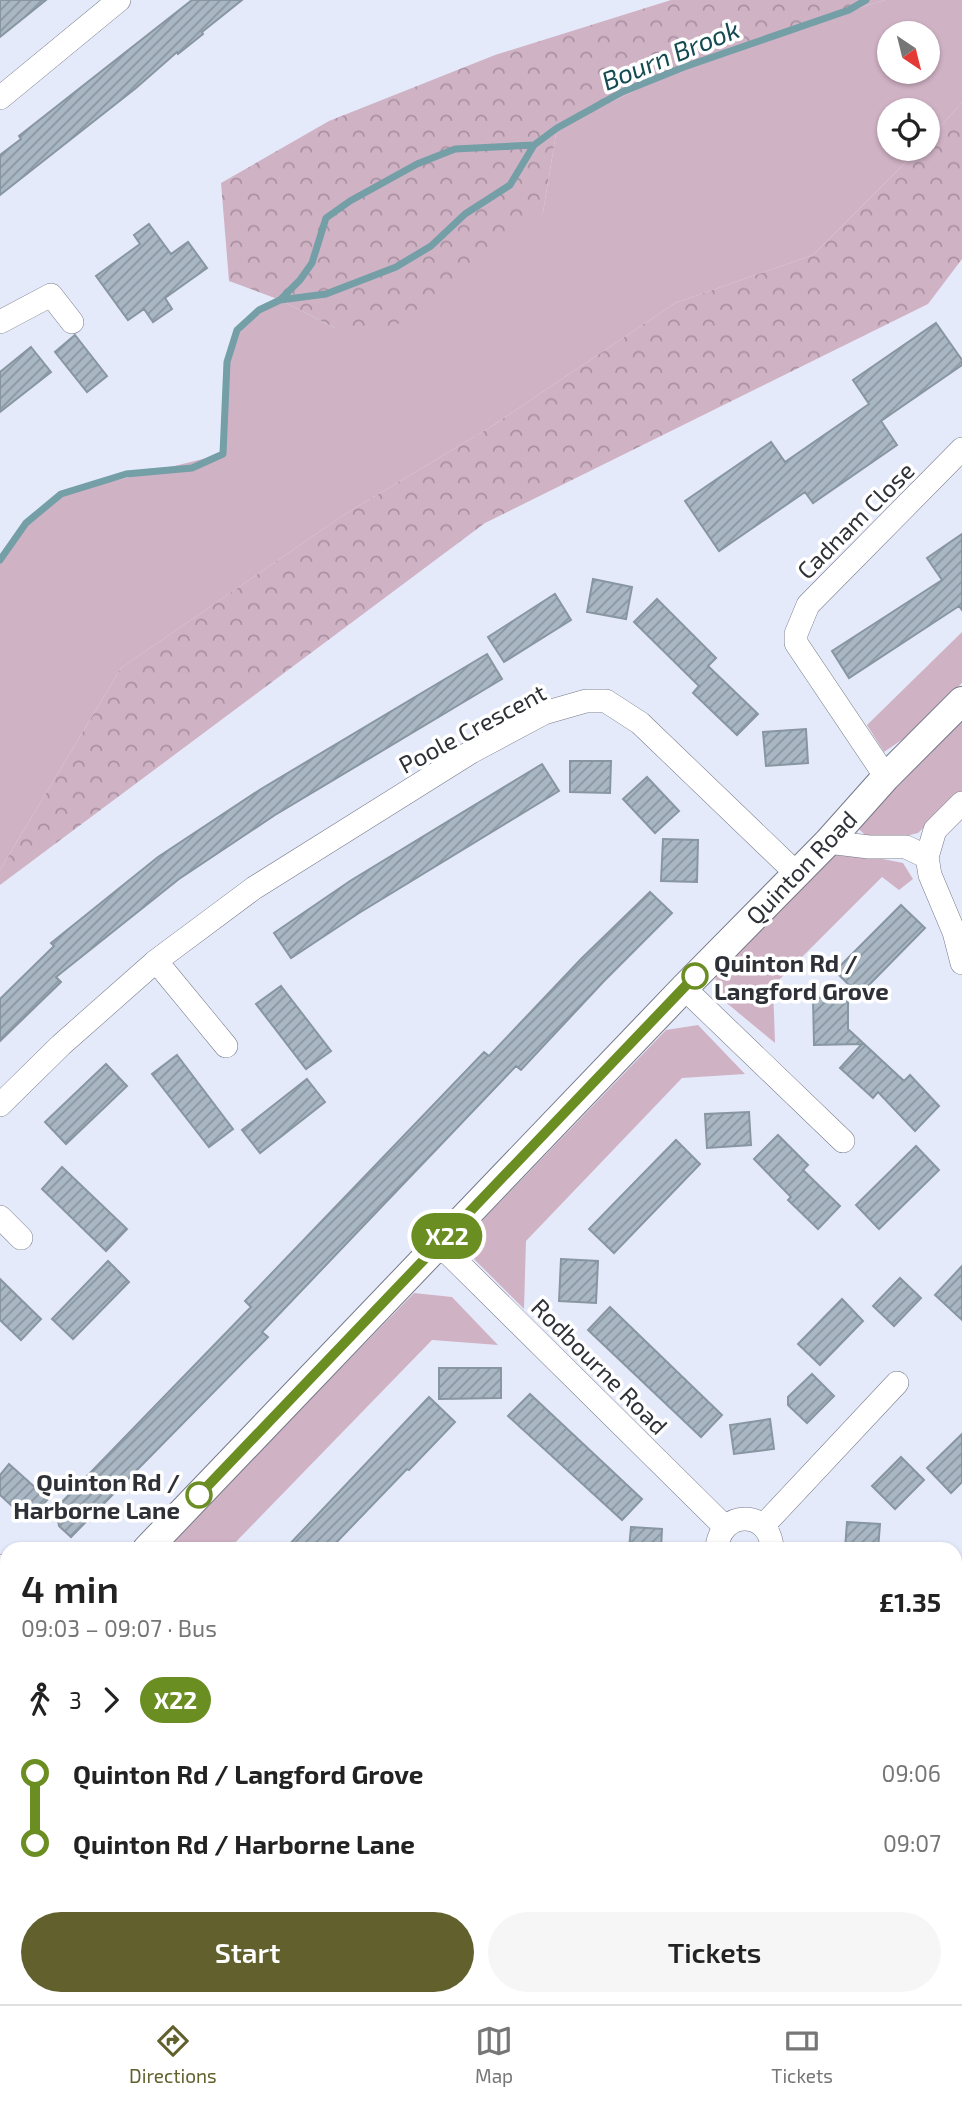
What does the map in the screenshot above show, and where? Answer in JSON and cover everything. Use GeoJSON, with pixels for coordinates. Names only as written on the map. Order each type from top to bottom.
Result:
{"type":"FeatureCollection","features":[{"type":"Feature","properties":{"kind":"street"},"geometry":{"type":"LineString","coordinates":[[0,98],[119,0]]}},
{"type":"Feature","properties":{"kind":"street"},"geometry":{"type":"LineString","coordinates":[[0,322],[51,295],[72,322]]}},
{"type":"Feature","properties":{"kind":"street","name":"Cadnam Close"},"geometry":{"type":"LineString","coordinates":[[886,777],[796,643],[796,634],[808,605],[962,449]]}},
{"type":"Feature","properties":{"kind":"street","name":"Poole Crescent"},"geometry":{"type":"LineString","coordinates":[[0,1105],[61,1045],[156,961],[254,888],[471,752],[544,713],[586,701],[606,701],[640,723],[796,873]]}},
{"type":"Feature","properties":{"kind":"street","name":"Quinton Road"},"geometry":{"type":"LineString","coordinates":[[154,1542],[684,988],[828,842],[886,777],[962,701]]}},
{"type":"Feature","properties":{"kind":"street"},"geometry":{"type":"LineString","coordinates":[[962,803],[934,830],[927,857],[930,876],[954,932],[962,962]]}},
{"type":"Feature","properties":{"kind":"street"},"geometry":{"type":"LineString","coordinates":[[828,842],[869,847],[906,847],[927,857]]}},
{"type":"Feature","properties":{"kind":"street"},"geometry":{"type":"LineString","coordinates":[[156,961],[226,1046]]}},
{"type":"Feature","properties":{"kind":"street"},"geometry":{"type":"LineString","coordinates":[[684,988],[843,1141]]}},
{"type":"Feature","properties":{"kind":"street"},"geometry":{"type":"LineString","coordinates":[[0,1217],[21,1238]]}},
{"type":"Feature","properties":{"kind":"street","name":"Rodbourne Road"},"geometry":{"type":"LineString","coordinates":[[439,1244],[724,1527]]}},
{"type":"Feature","properties":{"kind":"street"},"geometry":{"type":"LineString","coordinates":[[763,1526],[897,1383]]}},
{"type":"Feature","properties":{"kind":"street"},"geometry":{"type":"LineString","coordinates":[[718,1542],[724,1527],[740,1519],[757,1521],[769,1533],[771,1542]]}},
{"type":"Feature","properties":{"kind":"green space"},"geometry":{"type":"Polygon","coordinates":[[[671,0],[885,0],[797,27],[684,67],[557,128],[543,212],[384,335],[337,329],[280,300],[229,281],[221,183],[329,121],[495,55],[671,0]]]}},
{"type":"Feature","properties":{"kind":"green space"},"geometry":{"type":"Polygon","coordinates":[[[885,0],[962,0],[962,102],[940,127],[940,98],[877,98],[877,161],[907,161],[813,255],[675,303],[489,428],[345,514],[121,668],[0,870],[0,560],[26,523],[61,494],[223,454],[229,353],[233,339],[248,320],[280,300],[337,329],[543,212],[557,128],[684,67],[797,27],[885,0]]]}},
{"type":"Feature","properties":{"kind":"green space"},"geometry":{"type":"Polygon","coordinates":[[[962,102],[962,259],[928,304],[485,523],[0,885],[0,870],[121,668],[345,514],[489,428],[675,303],[813,255],[907,161],[940,161],[940,127],[962,102]]]}},
{"type":"Feature","properties":{"kind":"green space"},"geometry":{"type":"Polygon","coordinates":[[[962,632],[962,683],[903,739],[884,752],[867,725],[962,632]]]}},
{"type":"Feature","properties":{"kind":"green space"},"geometry":{"type":"Polygon","coordinates":[[[962,715],[962,791],[918,833],[902,837],[867,837],[856,826],[962,715]]]}},
{"type":"Feature","properties":{"kind":"green space"},"geometry":{"type":"Polygon","coordinates":[[[833,854],[903,863],[913,879],[899,890],[882,877],[773,986],[775,1043],[717,995],[715,973],[833,854]]]}},
{"type":"Feature","properties":{"kind":"green space"},"geometry":{"type":"Polygon","coordinates":[[[698,1025],[745,1074],[682,1078],[526,1241],[524,1309],[474,1259],[477,1226],[666,1030],[698,1025]]]}},
{"type":"Feature","properties":{"kind":"green space"},"geometry":{"type":"Polygon","coordinates":[[[414,1293],[452,1297],[498,1345],[432,1340],[236,1542],[171,1542],[414,1293]]]}},
{"type":"Feature","properties":{"kind":"building"},"geometry":{"type":"Polygon","coordinates":[[[0,0],[46,0],[0,37],[0,0]]]}},
{"type":"Feature","properties":{"kind":"building"},"geometry":{"type":"Polygon","coordinates":[[[192,0],[242,0],[0,195],[0,155],[21,139],[19,136],[192,0]]]}},
{"type":"Feature","properties":{"kind":"building"},"geometry":{"type":"Polygon","coordinates":[[[149,224],[171,254],[188,242],[207,268],[165,298],[172,309],[153,322],[144,309],[128,320],[96,276],[140,244],[134,235],[149,224]]]}},
{"type":"Feature","properties":{"kind":"building"},"geometry":{"type":"Polygon","coordinates":[[[936,323],[962,360],[962,365],[881,421],[897,445],[813,503],[805,492],[719,551],[685,501],[771,442],[785,462],[869,404],[853,380],[936,323]]]}},
{"type":"Feature","properties":{"kind":"building"},"geometry":{"type":"Polygon","coordinates":[[[75,335],[107,376],[87,392],[55,352],[75,335]]]}},
{"type":"Feature","properties":{"kind":"building"},"geometry":{"type":"Polygon","coordinates":[[[31,347],[51,372],[0,412],[0,372],[31,347]]]}},
{"type":"Feature","properties":{"kind":"building"},"geometry":{"type":"Polygon","coordinates":[[[962,534],[962,610],[959,606],[849,678],[832,651],[942,580],[927,558],[962,534]]]}},
{"type":"Feature","properties":{"kind":"building"},"geometry":{"type":"Polygon","coordinates":[[[593,579],[632,587],[626,619],[587,612],[593,579]]]}},
{"type":"Feature","properties":{"kind":"building"},"geometry":{"type":"Polygon","coordinates":[[[555,594],[571,620],[504,662],[488,637],[555,594]]]}},
{"type":"Feature","properties":{"kind":"building"},"geometry":{"type":"Polygon","coordinates":[[[657,599],[716,658],[708,666],[758,714],[737,735],[693,693],[699,686],[634,622],[657,599]]]}},
{"type":"Feature","properties":{"kind":"building"},"geometry":{"type":"Polygon","coordinates":[[[487,654],[502,679],[275,815],[179,879],[56,977],[61,982],[0,1041],[0,999],[54,946],[51,943],[158,857],[261,789],[487,654]]]}},
{"type":"Feature","properties":{"kind":"building"},"geometry":{"type":"Polygon","coordinates":[[[806,729],[808,763],[766,766],[763,732],[806,729]]]}},
{"type":"Feature","properties":{"kind":"building"},"geometry":{"type":"Polygon","coordinates":[[[570,761],[611,761],[610,793],[570,792],[570,761]]]}},
{"type":"Feature","properties":{"kind":"building"},"geometry":{"type":"Polygon","coordinates":[[[542,764],[559,791],[359,913],[291,958],[274,933],[350,881],[542,764]]]}},
{"type":"Feature","properties":{"kind":"building"},"geometry":{"type":"Polygon","coordinates":[[[647,777],[679,811],[655,833],[623,799],[647,777]]]}},
{"type":"Feature","properties":{"kind":"building"},"geometry":{"type":"Polygon","coordinates":[[[663,839],[698,840],[697,882],[661,881],[663,839]]]}},
{"type":"Feature","properties":{"kind":"building"},"geometry":{"type":"Polygon","coordinates":[[[650,892],[672,913],[521,1070],[516,1066],[262,1332],[268,1337],[71,1537],[59,1526],[56,1508],[251,1307],[245,1301],[484,1052],[489,1056],[581,959],[650,892]]]}},
{"type":"Feature","properties":{"kind":"building"},"geometry":{"type":"Polygon","coordinates":[[[901,905],[925,928],[859,995],[835,971],[901,905]]]}},
{"type":"Feature","properties":{"kind":"building"},"geometry":{"type":"Polygon","coordinates":[[[281,986],[331,1051],[306,1069],[256,1004],[281,986]]]}},
{"type":"Feature","properties":{"kind":"building"},"geometry":{"type":"Polygon","coordinates":[[[848,997],[848,1029],[904,1081],[910,1075],[939,1106],[915,1131],[878,1092],[873,1098],[840,1068],[862,1044],[814,1045],[813,998],[848,997]]]}},
{"type":"Feature","properties":{"kind":"building"},"geometry":{"type":"Polygon","coordinates":[[[177,1055],[233,1129],[209,1147],[152,1074],[177,1055]]]}},
{"type":"Feature","properties":{"kind":"building"},"geometry":{"type":"Polygon","coordinates":[[[106,1064],[127,1086],[66,1144],[45,1122],[106,1064]]]}},
{"type":"Feature","properties":{"kind":"building"},"geometry":{"type":"Polygon","coordinates":[[[307,1079],[325,1102],[260,1153],[242,1130],[307,1079]]]}},
{"type":"Feature","properties":{"kind":"building"},"geometry":{"type":"Polygon","coordinates":[[[749,1112],[751,1145],[707,1148],[705,1114],[749,1112]]]}},
{"type":"Feature","properties":{"kind":"building"},"geometry":{"type":"Polygon","coordinates":[[[778,1135],[808,1165],[803,1170],[840,1206],[818,1229],[788,1200],[791,1197],[754,1159],[778,1135]]]}},
{"type":"Feature","properties":{"kind":"building"},"geometry":{"type":"Polygon","coordinates":[[[676,1140],[700,1164],[614,1253],[589,1229],[676,1140]]]}},
{"type":"Feature","properties":{"kind":"building"},"geometry":{"type":"Polygon","coordinates":[[[916,1146],[939,1170],[879,1229],[856,1205],[916,1146]]]}},
{"type":"Feature","properties":{"kind":"building"},"geometry":{"type":"Polygon","coordinates":[[[62,1167],[127,1229],[106,1251],[42,1189],[62,1167]]]}},
{"type":"Feature","properties":{"kind":"building"},"geometry":{"type":"Polygon","coordinates":[[[561,1259],[598,1261],[596,1303],[559,1301],[561,1259]]]}},
{"type":"Feature","properties":{"kind":"building"},"geometry":{"type":"Polygon","coordinates":[[[108,1261],[129,1282],[73,1339],[52,1319],[108,1261]]]}},
{"type":"Feature","properties":{"kind":"building"},"geometry":{"type":"Polygon","coordinates":[[[962,1266],[962,1320],[935,1295],[962,1266]]]}},
{"type":"Feature","properties":{"kind":"building"},"geometry":{"type":"Polygon","coordinates":[[[900,1278],[921,1298],[894,1326],[873,1306],[900,1278]]]}},
{"type":"Feature","properties":{"kind":"building"},"geometry":{"type":"Polygon","coordinates":[[[0,1279],[41,1319],[21,1340],[0,1320],[0,1279]]]}},
{"type":"Feature","properties":{"kind":"building"},"geometry":{"type":"Polygon","coordinates":[[[842,1299],[863,1321],[820,1365],[798,1344],[842,1299]]]}},
{"type":"Feature","properties":{"kind":"building"},"geometry":{"type":"Polygon","coordinates":[[[610,1307],[722,1415],[701,1437],[588,1330],[610,1307]]]}},
{"type":"Feature","properties":{"kind":"building"},"geometry":{"type":"Polygon","coordinates":[[[439,1368],[501,1368],[501,1398],[439,1399],[439,1368]]]}},
{"type":"Feature","properties":{"kind":"building"},"geometry":{"type":"Polygon","coordinates":[[[812,1374],[834,1396],[807,1423],[788,1405],[788,1397],[812,1374]]]}},
{"type":"Feature","properties":{"kind":"building"},"geometry":{"type":"Polygon","coordinates":[[[530,1394],[642,1499],[622,1520],[508,1416],[530,1394]]]}},
{"type":"Feature","properties":{"kind":"building"},"geometry":{"type":"Polygon","coordinates":[[[429,1397],[455,1422],[337,1542],[292,1542],[429,1397]]]}},
{"type":"Feature","properties":{"kind":"building"},"geometry":{"type":"Polygon","coordinates":[[[770,1419],[774,1449],[734,1454],[730,1425],[770,1419]]]}},
{"type":"Feature","properties":{"kind":"building"},"geometry":{"type":"Polygon","coordinates":[[[962,1434],[962,1482],[951,1493],[927,1468],[962,1434]]]}},
{"type":"Feature","properties":{"kind":"building"},"geometry":{"type":"Polygon","coordinates":[[[901,1457],[924,1480],[895,1509],[872,1486],[901,1457]]]}},
{"type":"Feature","properties":{"kind":"building"},"geometry":{"type":"Polygon","coordinates":[[[9,1464],[48,1499],[28,1521],[0,1495],[0,1475],[9,1464]]]}},
{"type":"Feature","properties":{"kind":"building"},"geometry":{"type":"Polygon","coordinates":[[[847,1522],[880,1524],[879,1542],[846,1542],[847,1522]]]}},
{"type":"Feature","properties":{"kind":"building"},"geometry":{"type":"Polygon","coordinates":[[[631,1527],[662,1529],[661,1542],[630,1542],[631,1527]]]}},
{"type":"Feature","properties":{"kind":"waterway","name":"Bourn Brook"},"geometry":{"type":"LineString","coordinates":[[0,560],[26,523],[61,494],[126,474],[192,468],[223,454],[227,362],[237,330],[259,310],[280,300],[326,294],[396,267],[431,246],[465,214],[510,185],[534,145],[557,128],[622,92],[684,67],[849,10],[866,0]]}},
{"type":"Feature","properties":{"kind":"waterway","name":"Bourn Brook"},"geometry":{"type":"LineString","coordinates":[[281,299],[312,263],[326,218],[350,201],[417,164],[455,149],[534,145]]}},
{"type":"Feature","properties":{"kind":"bus line","name":"X22"},"geometry":{"type":"LineString","coordinates":[[199,1495],[695,976]]}},
{"type":"Feature","properties":{"kind":"place","name":"Quinton Rd / Langford Grove"},"geometry":{"type":"Point","coordinates":[695,976]}},
{"type":"Feature","properties":{"kind":"place","name":"Quinton Rd / Harborne Lane"},"geometry":{"type":"Point","coordinates":[199,1495]}}]}
